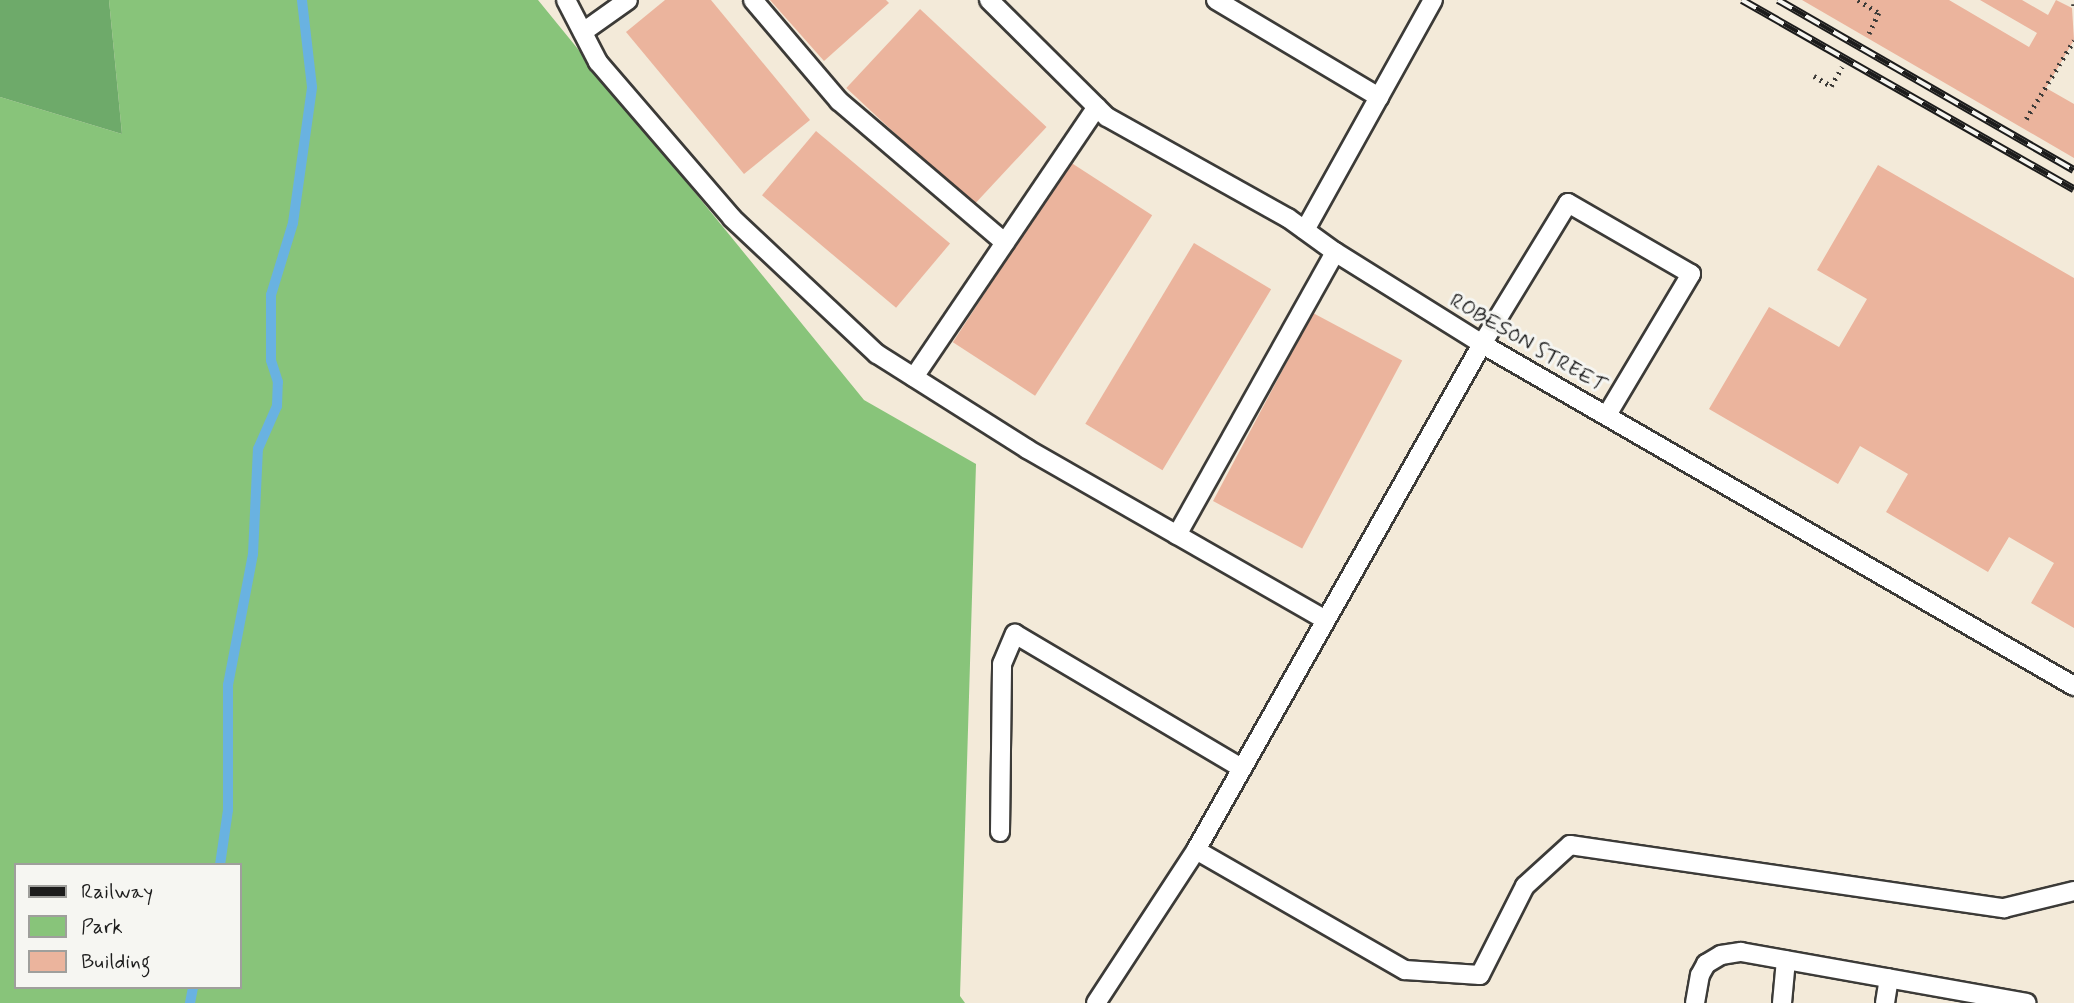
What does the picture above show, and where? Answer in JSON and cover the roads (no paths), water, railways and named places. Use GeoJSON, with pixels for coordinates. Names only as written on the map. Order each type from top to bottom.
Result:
{"type":"FeatureCollection","features":[{"type":"Feature","properties":{"kind":"lane"},"geometry":{"type":"LineString","coordinates":[[566,0],[598,62],[732,218],[877,354],[1027,449],[1326,620]]}},
{"type":"Feature","properties":{"kind":"lane"},"geometry":{"type":"LineString","coordinates":[[583,32],[628,0]]}},
{"type":"Feature","properties":{"kind":"lane"},"geometry":{"type":"LineString","coordinates":[[754,0],[839,101],[1005,243]]}},
{"type":"Feature","properties":{"kind":"lane","name":"ROBESON STREET"},"geometry":{"type":"LineString","coordinates":[[989,0],[1107,117],[1306,230],[1335,252],[1482,344],[2074,686]]}},
{"type":"Feature","properties":{"kind":"lane"},"geometry":{"type":"LineString","coordinates":[[1216,0],[1379,97]]}},
{"type":"Feature","properties":{"kind":"lane"},"geometry":{"type":"LineString","coordinates":[[1306,230],[1433,0]]}},
{"type":"Feature","properties":{"kind":"lane"},"geometry":{"type":"LineString","coordinates":[[914,377],[1097,107]]}},
{"type":"Feature","properties":{"kind":"lane"},"geometry":{"type":"LineString","coordinates":[[1096,1003],[1196,850],[1482,344],[1568,203],[1691,274],[1607,415]]}},
{"type":"Feature","properties":{"kind":"lane"},"geometry":{"type":"LineString","coordinates":[[1177,536],[1335,252]]}},
{"type":"Feature","properties":{"kind":"lane"},"geometry":{"type":"LineString","coordinates":[[1000,832],[1002,664],[1015,634],[1242,768]]}},
{"type":"Feature","properties":{"kind":"lane"},"geometry":{"type":"LineString","coordinates":[[1196,850],[1405,970],[1480,975],[1525,886],[1570,845],[2004,908],[2074,891]]}},
{"type":"Feature","properties":{"kind":"lane"},"geometry":{"type":"LineString","coordinates":[[1695,1003],[1700,975],[1706,964],[1721,956],[1741,952],[2026,1003]]}},
{"type":"Feature","properties":{"kind":"lane"},"geometry":{"type":"LineString","coordinates":[[1782,1003],[1786,960]]}},
{"type":"Feature","properties":{"kind":"lane"},"geometry":{"type":"LineString","coordinates":[[1885,1003],[1889,978]]}},
{"type":"Feature","properties":{"kind":"waterway"},"geometry":{"type":"LineString","coordinates":[[220,863],[228,810],[228,685],[253,554],[258,449],[277,406],[278,382],[271,360],[271,295],[293,223],[312,87],[302,0]]}},
{"type":"Feature","properties":{"kind":"waterway"},"geometry":{"type":"LineString","coordinates":[[190,1003],[193,989]]}},
{"type":"Feature","properties":{"kind":"railway"},"geometry":{"type":"LineString","coordinates":[[1742,0],[2074,189]]}},
{"type":"Feature","properties":{"kind":"railway"},"geometry":{"type":"LineString","coordinates":[[1778,0],[2074,170]]}}]}
